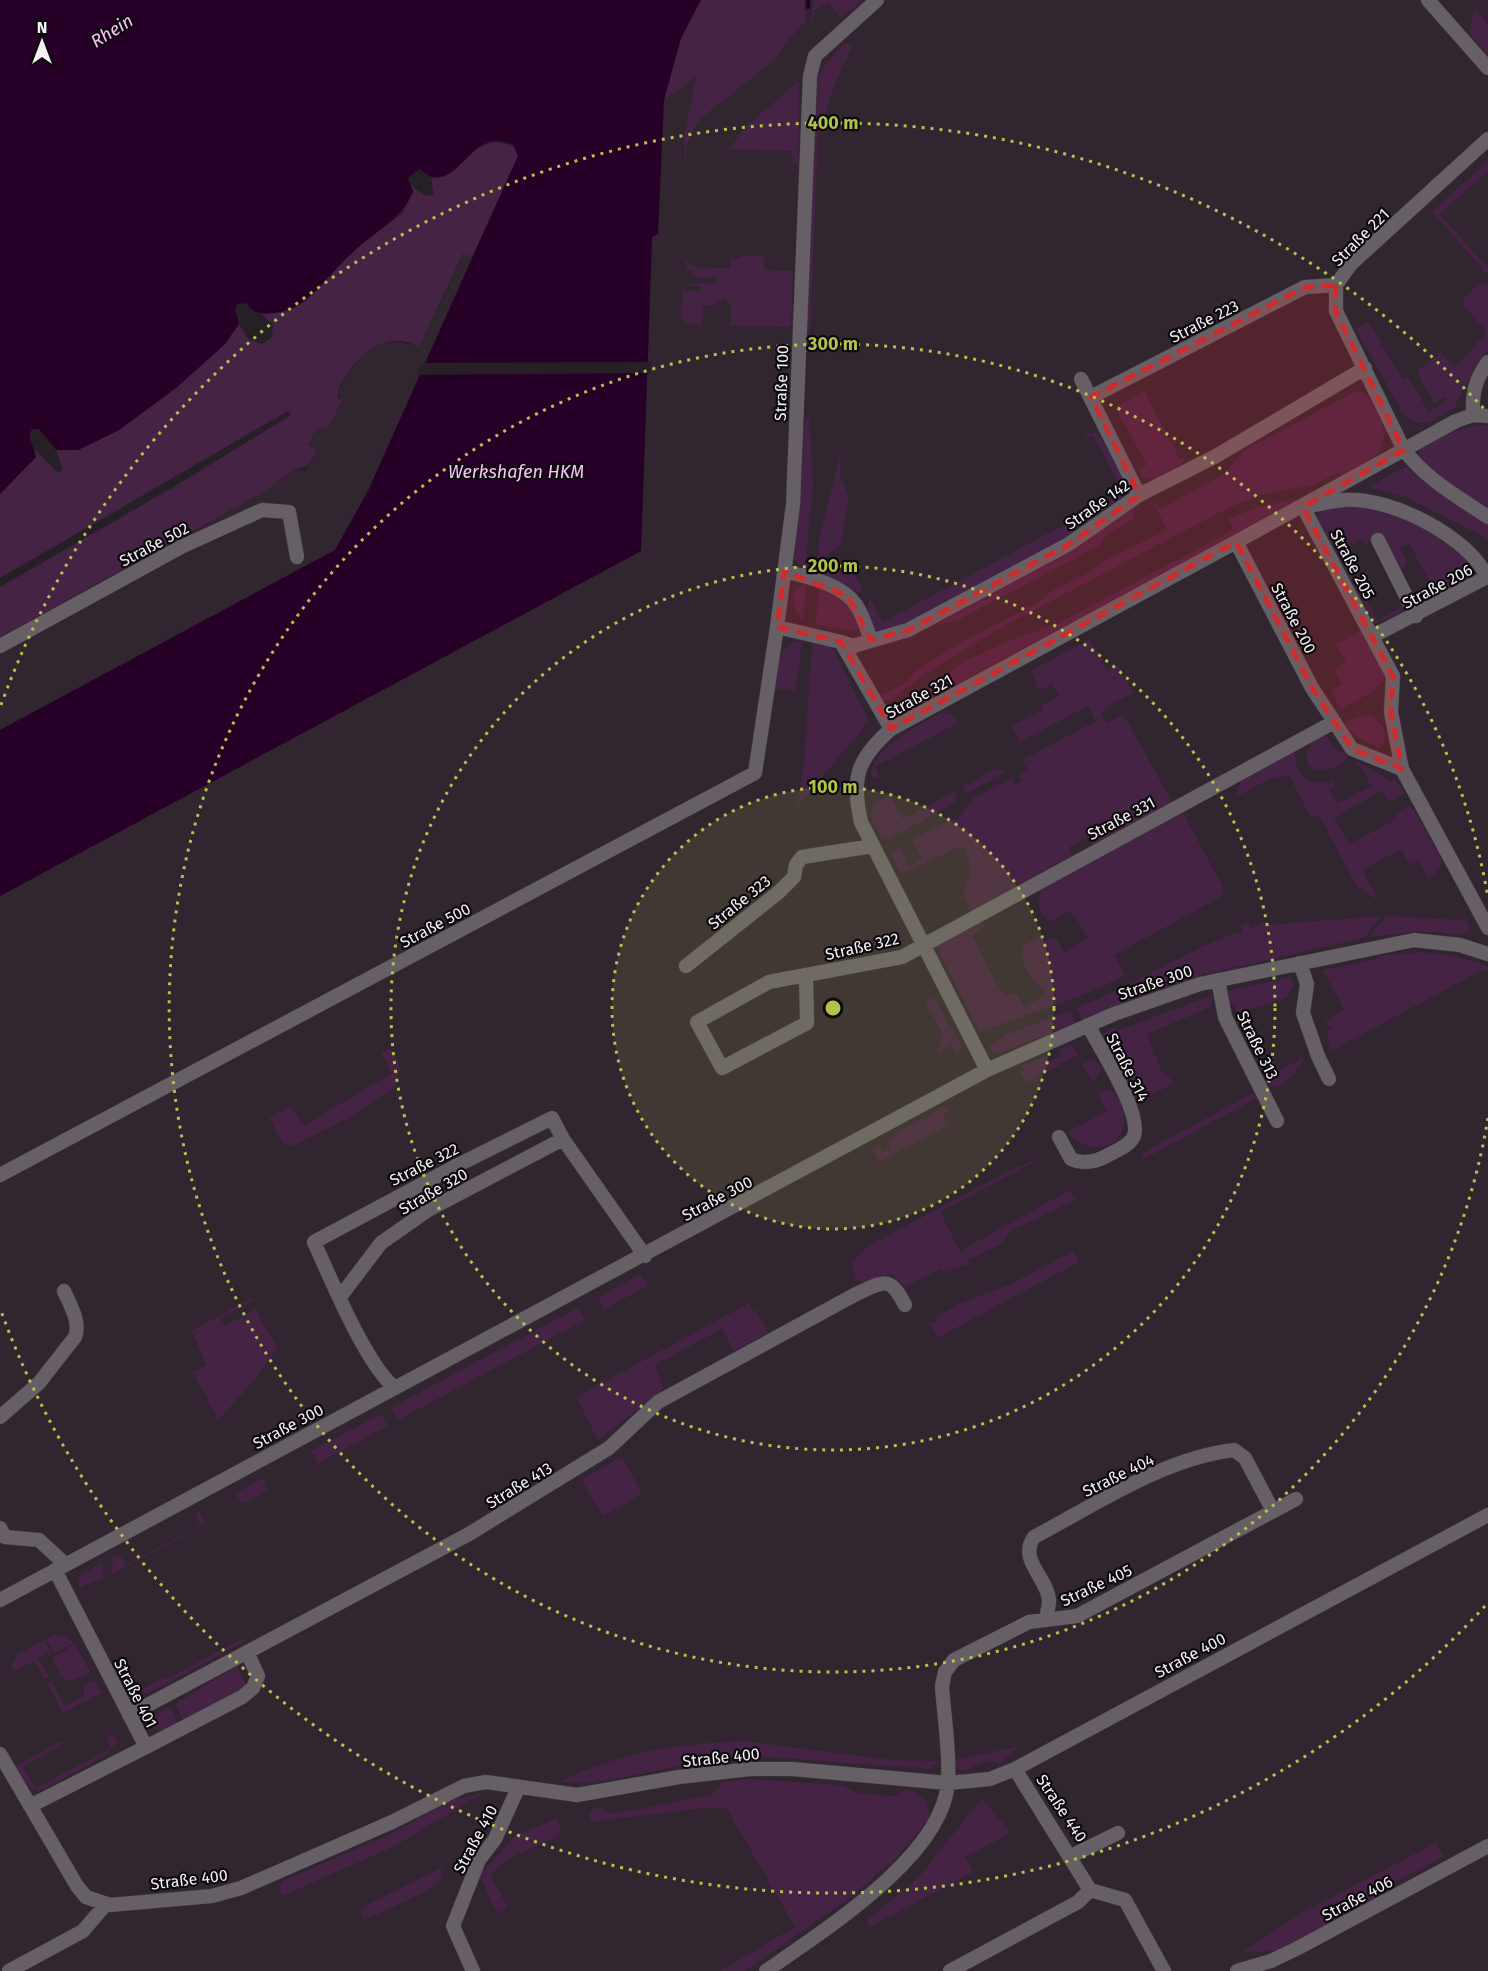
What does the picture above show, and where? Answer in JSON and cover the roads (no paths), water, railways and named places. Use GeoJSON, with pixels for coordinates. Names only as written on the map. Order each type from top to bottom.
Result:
{"type":"FeatureCollection","features":[{"type":"Feature","properties":{"kind":"street","name":"Straße 100"},"geometry":{"type":"LineString","coordinates":[[777,627],[793,506],[810,76],[815,56],[878,0]]}},
{"type":"Feature","properties":{"kind":"street"},"geometry":{"type":"LineString","coordinates":[[1428,0],[1488,68]]}},
{"type":"Feature","properties":{"kind":"street","name":"Straße 221"},"geometry":{"type":"LineString","coordinates":[[1488,139],[1351,264],[1336,285],[1336,311],[1404,450],[1415,465],[1442,487],[1488,517]]}},
{"type":"Feature","properties":{"kind":"street","name":"Straße 223"},"geometry":{"type":"LineString","coordinates":[[1091,398],[1305,287],[1336,285]]}},
{"type":"Feature","properties":{"kind":"street"},"geometry":{"type":"LineString","coordinates":[[1473,415],[1472,396],[1478,375],[1488,362]]}},
{"type":"Feature","properties":{"kind":"street","name":"Straße 142"},"geometry":{"type":"LineString","coordinates":[[840,642],[853,646],[908,630],[1069,544],[1139,495],[1216,456],[1365,368]]}},
{"type":"Feature","properties":{"kind":"street"},"geometry":{"type":"LineString","coordinates":[[1081,379],[1139,495]]}},
{"type":"Feature","properties":{"kind":"street"},"geometry":{"type":"LineString","coordinates":[[1236,542],[1456,421],[1473,415],[1488,416]]}},
{"type":"Feature","properties":{"kind":"street","name":"Straße 206"},"geometry":{"type":"LineString","coordinates":[[1303,507],[1346,499],[1405,513],[1457,541],[1480,562],[1488,578],[1373,636]]}},
{"type":"Feature","properties":{"kind":"street","name":"Straße 205"},"geometry":{"type":"LineString","coordinates":[[1303,507],[1393,676],[1391,712],[1402,769]]}},
{"type":"Feature","properties":{"kind":"street","name":"Straße 502"},"geometry":{"type":"LineString","coordinates":[[0,646],[181,547],[262,510],[289,512],[297,557]]}},
{"type":"Feature","properties":{"kind":"street"},"geometry":{"type":"LineString","coordinates":[[1378,540],[1416,616]]}},
{"type":"Feature","properties":{"kind":"street","name":"Straße 200"},"geometry":{"type":"LineString","coordinates":[[1236,542],[1312,688],[1352,749],[1402,769]]}},
{"type":"Feature","properties":{"kind":"street","name":"Straße 321"},"geometry":{"type":"LineString","coordinates":[[987,1070],[861,822],[855,783],[860,765],[873,745],[891,729],[1236,542]]}},
{"type":"Feature","properties":{"kind":"street"},"geometry":{"type":"LineString","coordinates":[[784,571],[812,578],[848,596],[857,606],[871,640]]}},
{"type":"Feature","properties":{"kind":"street"},"geometry":{"type":"LineString","coordinates":[[777,627],[840,642],[891,729]]}},
{"type":"Feature","properties":{"kind":"street","name":"Straße 500"},"geometry":{"type":"LineString","coordinates":[[0,1175],[755,773],[777,627]]}},
{"type":"Feature","properties":{"kind":"street","name":"Straße 331"},"geometry":{"type":"LineString","coordinates":[[923,944],[1334,722]]}},
{"type":"Feature","properties":{"kind":"street"},"geometry":{"type":"LineString","coordinates":[[1402,769],[1488,928]]}},
{"type":"Feature","properties":{"kind":"street","name":"Straße 323"},"geometry":{"type":"LineString","coordinates":[[687,966],[779,892],[794,877],[796,866],[802,857],[873,846]]}},
{"type":"Feature","properties":{"kind":"street","name":"Straße 300"},"geometry":{"type":"LineString","coordinates":[[0,1600],[645,1256],[987,1070],[1088,1025],[1147,1002],[1218,980],[1414,940],[1460,945],[1488,954]]}},
{"type":"Feature","properties":{"kind":"street","name":"Straße 322"},"geometry":{"type":"LineString","coordinates":[[806,975],[807,1023],[722,1068],[697,1022],[769,982],[806,975],[902,957],[923,944]]}},
{"type":"Feature","properties":{"kind":"street"},"geometry":{"type":"LineString","coordinates":[[1300,963],[1307,984],[1303,1013],[1318,1056],[1329,1079]]}},
{"type":"Feature","properties":{"kind":"street","name":"Straße 313"},"geometry":{"type":"LineString","coordinates":[[1218,980],[1225,1017],[1277,1121]]}},
{"type":"Feature","properties":{"kind":"street","name":"Straße 314"},"geometry":{"type":"LineString","coordinates":[[1059,1137],[1071,1159],[1086,1163],[1105,1158],[1127,1145],[1134,1137],[1135,1126],[1130,1105],[1088,1025]]}},
{"type":"Feature","properties":{"kind":"street","name":"Straße 322"},"geometry":{"type":"LineString","coordinates":[[395,1388],[386,1381],[369,1355],[314,1242],[447,1171],[552,1118],[563,1139],[645,1256]]}},
{"type":"Feature","properties":{"kind":"street","name":"Straße 320"},"geometry":{"type":"LineString","coordinates":[[340,1297],[381,1243],[428,1209],[563,1139]]}},
{"type":"Feature","properties":{"kind":"street","name":"Straße 413"},"geometry":{"type":"LineString","coordinates":[[129,1715],[469,1534],[609,1448],[658,1402],[858,1293],[882,1282],[889,1283],[897,1290],[905,1305]]}},
{"type":"Feature","properties":{"kind":"street"},"geometry":{"type":"LineString","coordinates":[[0,1417],[39,1383],[75,1337],[78,1329],[76,1318],[64,1291]]}},
{"type":"Feature","properties":{"kind":"street","name":"Straße 404"},"geometry":{"type":"LineString","coordinates":[[1046,1619],[1049,1597],[1029,1555],[1029,1545],[1034,1537],[1149,1476],[1219,1452],[1234,1450],[1245,1458],[1273,1511]]}},
{"type":"Feature","properties":{"kind":"street","name":"Straße 405"},"geometry":{"type":"LineString","coordinates":[[948,1783],[942,1686],[945,1672],[954,1660],[1029,1622],[1046,1619],[1063,1620],[1077,1616],[1296,1499]]}},
{"type":"Feature","properties":{"kind":"street","name":"Straße 400"},"geometry":{"type":"LineString","coordinates":[[105,1904],[212,1896],[241,1888],[392,1822],[464,1786],[486,1782],[577,1796],[679,1778],[751,1769],[792,1769],[948,1783],[990,1779],[1016,1769],[1488,1515]]}},
{"type":"Feature","properties":{"kind":"street"},"geometry":{"type":"LineString","coordinates":[[0,1528],[5,1537],[39,1540],[60,1567]]}},
{"type":"Feature","properties":{"kind":"street","name":"Straße 401"},"geometry":{"type":"LineString","coordinates":[[30,1806],[146,1747],[60,1567]]}},
{"type":"Feature","properties":{"kind":"street"},"geometry":{"type":"LineString","coordinates":[[146,1747],[242,1697],[253,1688],[258,1676],[247,1652]]}},
{"type":"Feature","properties":{"kind":"street"},"geometry":{"type":"LineString","coordinates":[[0,1754],[76,1887],[86,1897],[105,1904],[84,1931],[9,1971]]}},
{"type":"Feature","properties":{"kind":"street","name":"Straße 440"},"geometry":{"type":"LineString","coordinates":[[1016,1769],[1071,1856],[1118,1833]]}},
{"type":"Feature","properties":{"kind":"street"},"geometry":{"type":"LineString","coordinates":[[766,1971],[848,1912],[909,1859],[931,1829],[948,1783]]}},
{"type":"Feature","properties":{"kind":"street","name":"Straße 410"},"geometry":{"type":"LineString","coordinates":[[473,1971],[453,1926],[478,1860],[495,1839],[518,1788]]}},
{"type":"Feature","properties":{"kind":"street","name":"Straße 406"},"geometry":{"type":"LineString","coordinates":[[1237,1971],[1271,1960],[1298,1947],[1488,1846]]}},
{"type":"Feature","properties":{"kind":"street"},"geometry":{"type":"LineString","coordinates":[[1071,1856],[1090,1890],[1125,1900],[1163,1970]]}},
{"type":"Feature","properties":{"kind":"street"},"geometry":{"type":"LineString","coordinates":[[950,1971],[1078,1902],[1090,1890]]}},
{"type":"Feature","properties":{"kind":"water"},"geometry":{"type":"Polygon","coordinates":[[[0,0],[701,0],[681,38],[664,100],[658,234],[652,237],[641,551],[0,896],[0,730],[335,550],[368,491],[518,156],[513,145],[499,141],[478,148],[452,172],[442,177],[431,177],[419,169],[408,178],[413,192],[401,211],[352,253],[308,298],[287,310],[274,313],[258,312],[246,303],[237,304],[235,309],[239,324],[225,344],[176,388],[119,430],[78,450],[56,450],[39,429],[32,429],[29,435],[36,457],[0,494],[0,0]]]}},
{"type":"Feature","properties":{"kind":"waterway"},"geometry":{"type":"LineString","coordinates":[[808,0],[808,7]]}},
{"type":"Feature","properties":{"kind":"water label","name":"Rhein"},"geometry":{"type":"Point","coordinates":[112,31]}},
{"type":"Feature","properties":{"kind":"water label","name":"Werkshafen HKM"},"geometry":{"type":"Point","coordinates":[516,472]}}]}
